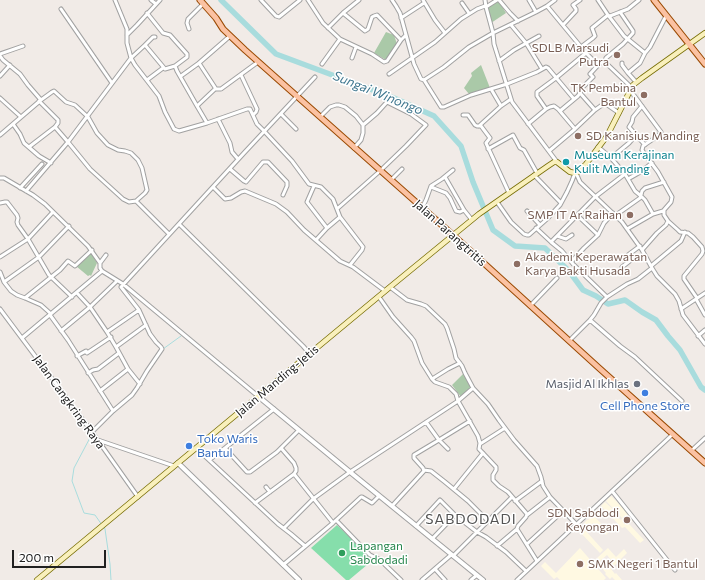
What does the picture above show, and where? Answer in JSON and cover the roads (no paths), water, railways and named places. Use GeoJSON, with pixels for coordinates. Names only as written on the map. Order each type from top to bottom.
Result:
{"type":"FeatureCollection","features":[{"type":"Feature","properties":{"kind":"main road"},"geometry":{"type":"LineString","coordinates":[[654,0],[705,64]]}},
{"type":"Feature","properties":{"kind":"main road","name":"Jalan Parangtritis"},"geometry":{"type":"LineString","coordinates":[[201,2],[230,36],[258,62],[453,235],[705,463]]}},
{"type":"Feature","properties":{"kind":"main road"},"geometry":{"type":"LineString","coordinates":[[557,162],[570,172],[578,172],[586,164],[607,136],[636,82],[705,33]]}},
{"type":"Feature","properties":{"kind":"main road","name":"Jalan Manding-Jetis"},"geometry":{"type":"LineString","coordinates":[[37,580],[453,235],[536,174],[554,162],[557,162]]}},
{"type":"Feature","properties":{"kind":"street"},"geometry":{"type":"LineString","coordinates":[[120,0],[115,2],[127,29],[127,43],[131,58],[159,96],[174,129],[179,131],[250,109],[257,124],[292,161],[308,182],[314,186],[321,187],[332,196],[340,217],[364,247],[350,265]]}},
{"type":"Feature","properties":{"kind":"street"},"geometry":{"type":"LineString","coordinates":[[151,0],[156,4]]}},
{"type":"Feature","properties":{"kind":"street"},"geometry":{"type":"LineString","coordinates":[[127,34],[160,0]]}},
{"type":"Feature","properties":{"kind":"street"},"geometry":{"type":"LineString","coordinates":[[261,0],[276,16],[279,17],[300,0]]}},
{"type":"Feature","properties":{"kind":"street"},"geometry":{"type":"LineString","coordinates":[[308,0],[328,28],[340,39],[372,54],[385,62],[406,35]]}},
{"type":"Feature","properties":{"kind":"street"},"geometry":{"type":"LineString","coordinates":[[328,28],[343,12],[359,0]]}},
{"type":"Feature","properties":{"kind":"street"},"geometry":{"type":"LineString","coordinates":[[392,0],[398,9],[412,57],[421,79],[424,80],[441,107],[471,95],[507,84],[547,67],[574,99]]}},
{"type":"Feature","properties":{"kind":"street"},"geometry":{"type":"LineString","coordinates":[[485,0],[493,33],[494,44],[511,99],[557,162]]}},
{"type":"Feature","properties":{"kind":"street"},"geometry":{"type":"LineString","coordinates":[[389,74],[435,42],[461,19],[470,13],[498,0],[518,21]]}},
{"type":"Feature","properties":{"kind":"street"},"geometry":{"type":"LineString","coordinates":[[529,0],[536,12]]}},
{"type":"Feature","properties":{"kind":"street"},"geometry":{"type":"LineString","coordinates":[[424,80],[444,67],[467,48],[547,6],[555,0]]}},
{"type":"Feature","properties":{"kind":"street"},"geometry":{"type":"LineString","coordinates":[[563,25],[576,11],[573,5],[580,0]]}},
{"type":"Feature","properties":{"kind":"street"},"geometry":{"type":"LineString","coordinates":[[598,0],[615,26],[624,36],[645,53]]}},
{"type":"Feature","properties":{"kind":"street"},"geometry":{"type":"LineString","coordinates":[[581,47],[594,38],[595,36],[592,28],[608,15],[611,16],[628,9],[639,0]]}},
{"type":"Feature","properties":{"kind":"street"},"geometry":{"type":"LineString","coordinates":[[189,29],[187,23],[188,19],[201,2]]}},
{"type":"Feature","properties":{"kind":"street"},"geometry":{"type":"LineString","coordinates":[[401,18],[423,2],[445,33]]}},
{"type":"Feature","properties":{"kind":"street"},"geometry":{"type":"LineString","coordinates":[[462,3],[470,13]]}},
{"type":"Feature","properties":{"kind":"street"},"geometry":{"type":"LineString","coordinates":[[547,6],[593,60],[607,64],[631,89],[661,132],[659,136],[645,145],[642,151],[652,163],[664,182],[672,199],[671,202],[663,211],[654,214],[627,229]]}},
{"type":"Feature","properties":{"kind":"street"},"geometry":{"type":"LineString","coordinates":[[62,9],[112,83]]}},
{"type":"Feature","properties":{"kind":"street"},"geometry":{"type":"LineString","coordinates":[[343,12],[365,31],[368,29],[372,17],[376,16],[402,40]]}},
{"type":"Feature","properties":{"kind":"street"},"geometry":{"type":"LineString","coordinates":[[560,111],[580,93],[581,88],[592,77],[591,74],[633,33],[620,12]]}},
{"type":"Feature","properties":{"kind":"street"},"geometry":{"type":"LineString","coordinates":[[145,45],[166,70],[175,66],[187,57],[187,54],[170,35],[163,33],[147,14]]}},
{"type":"Feature","properties":{"kind":"street"},"geometry":{"type":"LineString","coordinates":[[628,73],[640,63],[645,53],[653,43],[661,23],[666,16]]}},
{"type":"Feature","properties":{"kind":"street"},"geometry":{"type":"LineString","coordinates":[[511,24],[526,43],[542,69]]}},
{"type":"Feature","properties":{"kind":"street"},"geometry":{"type":"LineString","coordinates":[[180,76],[199,63],[230,36]]}},
{"type":"Feature","properties":{"kind":"street"},"geometry":{"type":"LineString","coordinates":[[499,61],[514,50],[539,36]]}},
{"type":"Feature","properties":{"kind":"street"},"geometry":{"type":"LineString","coordinates":[[26,191],[88,117],[131,58],[153,37],[155,37]]}},
{"type":"Feature","properties":{"kind":"street"},"geometry":{"type":"LineString","coordinates":[[322,64],[340,39]]}},
{"type":"Feature","properties":{"kind":"street"},"geometry":{"type":"LineString","coordinates":[[23,46],[0,55],[20,74],[58,120],[55,127],[29,147]]}},
{"type":"Feature","properties":{"kind":"street"},"geometry":{"type":"LineString","coordinates":[[352,58],[356,47]]}},
{"type":"Feature","properties":{"kind":"street"},"geometry":{"type":"LineString","coordinates":[[546,109],[537,96],[539,90],[586,53]]}},
{"type":"Feature","properties":{"kind":"street"},"geometry":{"type":"LineString","coordinates":[[197,106],[216,89],[220,90],[258,62]]}},
{"type":"Feature","properties":{"kind":"street"},"geometry":{"type":"LineString","coordinates":[[199,63],[216,89]]}},
{"type":"Feature","properties":{"kind":"street"},"geometry":{"type":"LineString","coordinates":[[622,63],[636,82]]}},
{"type":"Feature","properties":{"kind":"street"},"geometry":{"type":"LineString","coordinates":[[0,76],[10,65]]}},
{"type":"Feature","properties":{"kind":"street"},"geometry":{"type":"LineString","coordinates":[[175,66],[207,123]]}},
{"type":"Feature","properties":{"kind":"street"},"geometry":{"type":"LineString","coordinates":[[147,80],[163,68]]}},
{"type":"Feature","properties":{"kind":"street"},"geometry":{"type":"LineString","coordinates":[[241,75],[257,109],[253,115]]}},
{"type":"Feature","properties":{"kind":"street"},"geometry":{"type":"LineString","coordinates":[[92,433],[132,395],[162,350],[154,340],[139,310],[122,288],[123,284],[315,77]]}},
{"type":"Feature","properties":{"kind":"street"},"geometry":{"type":"LineString","coordinates":[[491,89],[501,106]]}},
{"type":"Feature","properties":{"kind":"street"},"geometry":{"type":"LineString","coordinates":[[0,135],[40,100],[54,90],[66,102],[75,105],[88,117],[97,133],[108,145],[118,150],[131,153],[138,160],[142,168],[147,190],[145,193],[136,201],[132,202],[127,201],[114,192],[90,170],[55,127]]}},
{"type":"Feature","properties":{"kind":"street"},"geometry":{"type":"LineString","coordinates":[[580,93],[595,110]]}},
{"type":"Feature","properties":{"kind":"street"},"geometry":{"type":"LineString","coordinates":[[0,98],[21,117]]}},
{"type":"Feature","properties":{"kind":"street"},"geometry":{"type":"LineString","coordinates":[[479,126],[511,99]]}},
{"type":"Feature","properties":{"kind":"street"},"geometry":{"type":"LineString","coordinates":[[337,209],[380,171],[426,125],[411,114],[387,102],[363,125]]}},
{"type":"Feature","properties":{"kind":"street"},"geometry":{"type":"LineString","coordinates":[[549,151],[602,105],[606,104],[619,113]]}},
{"type":"Feature","properties":{"kind":"street"},"geometry":{"type":"LineString","coordinates":[[320,117],[332,105],[345,107],[356,116],[363,125],[363,136],[354,148]]}},
{"type":"Feature","properties":{"kind":"street"},"geometry":{"type":"LineString","coordinates":[[528,124],[546,109],[554,106],[575,129]]}},
{"type":"Feature","properties":{"kind":"street"},"geometry":{"type":"LineString","coordinates":[[642,106],[633,117],[629,126],[645,145]]}},
{"type":"Feature","properties":{"kind":"street"},"geometry":{"type":"LineString","coordinates":[[280,114],[296,129]]}},
{"type":"Feature","properties":{"kind":"street"},"geometry":{"type":"LineString","coordinates":[[463,115],[468,115],[475,125],[482,127],[490,138],[486,143],[488,149],[509,193]]}},
{"type":"Feature","properties":{"kind":"street"},"geometry":{"type":"LineString","coordinates":[[218,119],[228,138],[232,152],[238,159]]}},
{"type":"Feature","properties":{"kind":"street"},"geometry":{"type":"LineString","coordinates":[[13,124],[23,141],[39,156],[51,163]]}},
{"type":"Feature","properties":{"kind":"street"},"geometry":{"type":"LineString","coordinates":[[488,149],[513,135],[520,148],[524,150],[536,174],[561,203]]}},
{"type":"Feature","properties":{"kind":"street"},"geometry":{"type":"LineString","coordinates":[[611,158],[636,135]]}},
{"type":"Feature","properties":{"kind":"street"},"geometry":{"type":"LineString","coordinates":[[598,147],[611,158],[625,174],[635,191],[645,200],[654,214]]}},
{"type":"Feature","properties":{"kind":"street"},"geometry":{"type":"LineString","coordinates":[[230,168],[246,182],[264,162],[266,162],[287,182],[283,195]]}},
{"type":"Feature","properties":{"kind":"street"},"geometry":{"type":"LineString","coordinates":[[628,180],[652,163]]}},
{"type":"Feature","properties":{"kind":"street"},"geometry":{"type":"LineString","coordinates":[[20,188],[42,164]]}},
{"type":"Feature","properties":{"kind":"street"},"geometry":{"type":"LineString","coordinates":[[391,180],[402,169]]}},
{"type":"Feature","properties":{"kind":"street"},"geometry":{"type":"LineString","coordinates":[[422,208],[431,187],[453,170]]}},
{"type":"Feature","properties":{"kind":"street"},"geometry":{"type":"LineString","coordinates":[[575,173],[580,182],[613,213],[627,229],[641,248],[652,267],[675,294],[679,301],[683,315],[705,344]]}},
{"type":"Feature","properties":{"kind":"street"},"geometry":{"type":"LineString","coordinates":[[497,202],[508,219],[524,234],[529,235],[553,213],[561,203],[575,173]]}},
{"type":"Feature","properties":{"kind":"street"},"geometry":{"type":"LineString","coordinates":[[551,242],[595,197],[625,174]]}},
{"type":"Feature","properties":{"kind":"street"},"geometry":{"type":"LineString","coordinates":[[445,177],[464,210],[472,220]]}},
{"type":"Feature","properties":{"kind":"street"},"geometry":{"type":"LineString","coordinates":[[0,178],[4,178],[39,199],[69,226],[92,250],[100,263],[100,268],[102,271],[123,284],[483,580]]}},
{"type":"Feature","properties":{"kind":"street"},"geometry":{"type":"LineString","coordinates":[[616,216],[641,196],[642,191],[645,188],[664,182]]}},
{"type":"Feature","properties":{"kind":"street"},"geometry":{"type":"LineString","coordinates":[[314,186],[308,203],[326,228]]}},
{"type":"Feature","properties":{"kind":"street"},"geometry":{"type":"LineString","coordinates":[[213,187],[225,199],[245,191],[253,193],[276,204],[287,212],[304,230],[340,261],[353,267],[385,292]]}},
{"type":"Feature","properties":{"kind":"street"},"geometry":{"type":"LineString","coordinates":[[431,187],[446,193],[457,212],[464,210]]}},
{"type":"Feature","properties":{"kind":"street"},"geometry":{"type":"LineString","coordinates":[[136,201],[169,234]]}},
{"type":"Feature","properties":{"kind":"street"},"geometry":{"type":"LineString","coordinates":[[0,203],[7,202],[17,215],[18,225],[51,277],[72,297]]}},
{"type":"Feature","properties":{"kind":"street"},"geometry":{"type":"LineString","coordinates":[[527,211],[540,225]]}},
{"type":"Feature","properties":{"kind":"street"},"geometry":{"type":"LineString","coordinates":[[663,211],[668,221],[680,232],[685,232],[693,237],[702,247],[702,254],[684,276],[684,279],[705,315]]}},
{"type":"Feature","properties":{"kind":"street"},"geometry":{"type":"LineString","coordinates":[[0,257],[28,239],[54,212]]}},
{"type":"Feature","properties":{"kind":"street"},"geometry":{"type":"LineString","coordinates":[[572,261],[598,235],[604,223],[613,213]]}},
{"type":"Feature","properties":{"kind":"street"},"geometry":{"type":"LineString","coordinates":[[577,215],[598,235]]}},
{"type":"Feature","properties":{"kind":"street"},"geometry":{"type":"LineString","coordinates":[[316,240],[326,228],[340,217]]}},
{"type":"Feature","properties":{"kind":"street"},"geometry":{"type":"LineString","coordinates":[[622,267],[631,260],[628,255],[641,248],[666,225],[668,221]]}},
{"type":"Feature","properties":{"kind":"street"},"geometry":{"type":"LineString","coordinates":[[178,224],[310,354]]}},
{"type":"Feature","properties":{"kind":"street"},"geometry":{"type":"LineString","coordinates":[[4,282],[39,257],[69,226]]}},
{"type":"Feature","properties":{"kind":"street"},"geometry":{"type":"LineString","coordinates":[[536,228],[562,251],[606,298]]}},
{"type":"Feature","properties":{"kind":"street"},"geometry":{"type":"LineString","coordinates":[[569,341],[590,320],[606,298],[627,284],[638,279],[681,241],[685,232]]}},
{"type":"Feature","properties":{"kind":"street"},"geometry":{"type":"LineString","coordinates":[[557,236],[566,239],[572,235]]}},
{"type":"Feature","properties":{"kind":"street"},"geometry":{"type":"LineString","coordinates":[[26,298],[68,261],[75,266],[92,250]]}},
{"type":"Feature","properties":{"kind":"street"},"geometry":{"type":"LineString","coordinates":[[100,263],[106,256]]}},
{"type":"Feature","properties":{"kind":"street"},"geometry":{"type":"LineString","coordinates":[[22,338],[102,271]]}},
{"type":"Feature","properties":{"kind":"street"},"geometry":{"type":"LineString","coordinates":[[0,272],[4,282],[11,291],[41,305],[51,315],[113,412]]}},
{"type":"Feature","properties":{"kind":"street"},"geometry":{"type":"LineString","coordinates":[[530,306],[557,278]]}},
{"type":"Feature","properties":{"kind":"street"},"geometry":{"type":"LineString","coordinates":[[62,331],[117,281]]}},
{"type":"Feature","properties":{"kind":"street"},"geometry":{"type":"LineString","coordinates":[[390,287],[407,300],[425,305],[445,324],[456,358],[462,366],[473,388],[488,404],[504,428],[537,466],[544,489],[550,497],[576,524]]}},
{"type":"Feature","properties":{"kind":"street"},"geometry":{"type":"LineString","coordinates":[[77,293],[90,307],[108,332],[128,369],[140,384]]}},
{"type":"Feature","properties":{"kind":"street"},"geometry":{"type":"LineString","coordinates":[[681,309],[705,293]]}},
{"type":"Feature","properties":{"kind":"street"},"geometry":{"type":"LineString","coordinates":[[379,297],[393,317],[412,339],[422,363],[432,379],[435,382],[449,387],[456,394],[458,401],[478,436],[480,444],[479,449],[496,467],[493,480],[506,490],[527,515]]}},
{"type":"Feature","properties":{"kind":"street","name":"Jalan Cangkring Raya"},"geometry":{"type":"LineString","coordinates":[[0,309],[98,440],[138,497]]}},
{"type":"Feature","properties":{"kind":"street"},"geometry":{"type":"LineString","coordinates":[[108,332],[139,310]]}},
{"type":"Feature","properties":{"kind":"street"},"geometry":{"type":"LineString","coordinates":[[590,320],[635,357],[682,401]]}},
{"type":"Feature","properties":{"kind":"street"},"geometry":{"type":"LineString","coordinates":[[116,347],[146,325]]}},
{"type":"Feature","properties":{"kind":"street"},"geometry":{"type":"LineString","coordinates":[[698,336],[705,330]]}},
{"type":"Feature","properties":{"kind":"street"},"geometry":{"type":"LineString","coordinates":[[77,356],[86,351],[87,352],[111,337]]}},
{"type":"Feature","properties":{"kind":"street"},"geometry":{"type":"LineString","coordinates":[[88,373],[98,369],[120,353]]}},
{"type":"Feature","properties":{"kind":"street"},"geometry":{"type":"LineString","coordinates":[[432,379],[460,363]]}},
{"type":"Feature","properties":{"kind":"street"},"geometry":{"type":"LineString","coordinates":[[100,391],[128,369]]}},
{"type":"Feature","properties":{"kind":"street"},"geometry":{"type":"LineString","coordinates":[[284,528],[313,499],[350,472],[458,401],[473,388]]}},
{"type":"Feature","properties":{"kind":"street"},"geometry":{"type":"LineString","coordinates":[[209,460],[274,409]]}},
{"type":"Feature","properties":{"kind":"street"},"geometry":{"type":"LineString","coordinates":[[470,421],[414,455],[414,458],[424,470],[431,472],[454,489],[488,521]]}},
{"type":"Feature","properties":{"kind":"street"},"geometry":{"type":"LineString","coordinates":[[426,422],[439,440],[448,449]]}},
{"type":"Feature","properties":{"kind":"street"},"geometry":{"type":"LineString","coordinates":[[480,444],[504,428]]}},
{"type":"Feature","properties":{"kind":"street"},"geometry":{"type":"LineString","coordinates":[[225,448],[248,472],[253,470],[281,448],[299,430]]}},
{"type":"Feature","properties":{"kind":"street"},"geometry":{"type":"LineString","coordinates":[[517,580],[673,434]]}},
{"type":"Feature","properties":{"kind":"street"},"geometry":{"type":"LineString","coordinates":[[692,451],[705,438]]}},
{"type":"Feature","properties":{"kind":"street"},"geometry":{"type":"LineString","coordinates":[[98,440],[176,465],[299,580]]}},
{"type":"Feature","properties":{"kind":"street"},"geometry":{"type":"LineString","coordinates":[[196,448],[278,524],[305,546]]}},
{"type":"Feature","properties":{"kind":"street"},"geometry":{"type":"LineString","coordinates":[[256,503],[294,474],[297,469],[296,465],[281,448]]}},
{"type":"Feature","properties":{"kind":"street"},"geometry":{"type":"LineString","coordinates":[[454,489],[483,453]]}},
{"type":"Feature","properties":{"kind":"street"},"geometry":{"type":"LineString","coordinates":[[392,506],[424,470]]}},
{"type":"Feature","properties":{"kind":"street"},"geometry":{"type":"LineString","coordinates":[[294,474],[333,523]]}},
{"type":"Feature","properties":{"kind":"street"},"geometry":{"type":"LineString","coordinates":[[515,501],[542,481]]}},
{"type":"Feature","properties":{"kind":"street"},"geometry":{"type":"LineString","coordinates":[[266,487],[270,492]]}},
{"type":"Feature","properties":{"kind":"street"},"geometry":{"type":"LineString","coordinates":[[612,491],[675,570]]}},
{"type":"Feature","properties":{"kind":"street"},"geometry":{"type":"LineString","coordinates":[[283,565],[333,523],[360,497],[372,503],[379,496]]}},
{"type":"Feature","properties":{"kind":"street"},"geometry":{"type":"LineString","coordinates":[[422,580],[452,556],[512,497]]}},
{"type":"Feature","properties":{"kind":"street"},"geometry":{"type":"LineString","coordinates":[[497,546],[517,529],[527,515],[550,497]]}},
{"type":"Feature","properties":{"kind":"street"},"geometry":{"type":"LineString","coordinates":[[416,526],[440,500],[455,515],[486,537],[526,571]]}},
{"type":"Feature","properties":{"kind":"street"},"geometry":{"type":"LineString","coordinates":[[527,544],[563,511]]}},
{"type":"Feature","properties":{"kind":"street"},"geometry":{"type":"LineString","coordinates":[[432,538],[455,515]]}},
{"type":"Feature","properties":{"kind":"street"},"geometry":{"type":"LineString","coordinates":[[336,520],[362,547],[379,559],[401,580]]}},
{"type":"Feature","properties":{"kind":"street"},"geometry":{"type":"LineString","coordinates":[[517,529],[537,561]]}},
{"type":"Feature","properties":{"kind":"street"},"geometry":{"type":"LineString","coordinates":[[435,569],[445,580]]}},
{"type":"Feature","properties":{"kind":"street"},"geometry":{"type":"LineString","coordinates":[[471,580],[476,575]]}},
{"type":"Feature","properties":{"kind":"waterway","name":"Sungai Winongo"},"geometry":{"type":"LineString","coordinates":[[221,0],[276,54],[394,98],[434,116],[461,146],[473,182],[493,230],[515,246],[545,248],[569,271],[583,290],[608,304],[625,300],[656,320],[680,350],[701,387],[705,390]]}},
{"type":"Feature","properties":{"kind":"waterway"},"geometry":{"type":"LineString","coordinates":[[163,349],[181,336]]}},
{"type":"Feature","properties":{"kind":"waterway"},"geometry":{"type":"LineString","coordinates":[[136,391],[143,381]]}},
{"type":"Feature","properties":{"kind":"waterway"},"geometry":{"type":"LineString","coordinates":[[107,419],[130,398]]}},
{"type":"Feature","properties":{"kind":"waterway"},"geometry":{"type":"LineString","coordinates":[[92,434],[74,468],[72,481],[84,513],[95,515],[102,525]]}},
{"type":"Feature","properties":{"kind":"waterway"},"geometry":{"type":"LineString","coordinates":[[104,527],[111,580]]}},
{"type":"Feature","properties":{"kind":"place","name":"SDLB Marsudi Putra"},"geometry":{"type":"Point","coordinates":[617,55]}},
{"type":"Feature","properties":{"kind":"place","name":"TK Pembina Bantul"},"geometry":{"type":"Point","coordinates":[644,95]}},
{"type":"Feature","properties":{"kind":"place","name":"SD Kanisius Manding"},"geometry":{"type":"Point","coordinates":[578,136]}},
{"type":"Feature","properties":{"kind":"place","name":"Museum Kerajinan Kulit Manding"},"geometry":{"type":"Point","coordinates":[566,162]}},
{"type":"Feature","properties":{"kind":"place","name":"SMP IT Ar Raihan"},"geometry":{"type":"Point","coordinates":[630,215]}},
{"type":"Feature","properties":{"kind":"place","name":"Akademi Keperawatan Karya Bakti Husada"},"geometry":{"type":"Point","coordinates":[517,264]}},
{"type":"Feature","properties":{"kind":"place","name":"Masjid Al Ikhlas"},"geometry":{"type":"Point","coordinates":[637,384]}},
{"type":"Feature","properties":{"kind":"place","name":"Cell Phone Store"},"geometry":{"type":"Point","coordinates":[645,393]}},
{"type":"Feature","properties":{"kind":"place","name":"Toko Waris Bantul"},"geometry":{"type":"Point","coordinates":[189,446]}},
{"type":"Feature","properties":{"kind":"place","name":"SDN Sabdodi Keyongan"},"geometry":{"type":"Point","coordinates":[627,520]}},
{"type":"Feature","properties":{"kind":"place","name":"Lapangan Sabdodadi"},"geometry":{"type":"Point","coordinates":[342,553]}},
{"type":"Feature","properties":{"kind":"place","name":"SMK Negeri 1 Bantul"},"geometry":{"type":"Point","coordinates":[580,564]}},
{"type":"Feature","properties":{"kind":"district","name":"SABDODADI"},"geometry":{"type":"Point","coordinates":[471,519]}}]}
